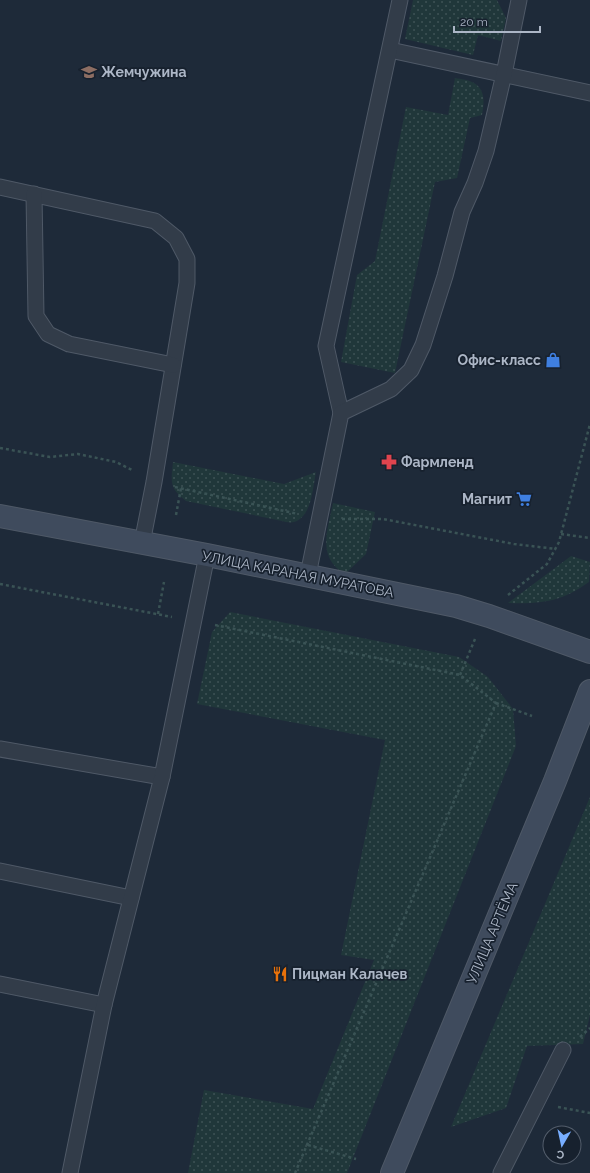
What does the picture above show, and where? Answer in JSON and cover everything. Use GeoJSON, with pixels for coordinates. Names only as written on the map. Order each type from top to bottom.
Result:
{"type":"FeatureCollection","features":[{"type":"Feature","properties":{"kind":"main road","name":"УЛИЦА КАРАНАЯ МУРАТОВА"},"geometry":{"type":"LineString","coordinates":[[0,516],[207,555],[456,606],[489,616],[590,652]]}},
{"type":"Feature","properties":{"kind":"main road","name":"УЛИЦА АРТЁМА"},"geometry":{"type":"LineString","coordinates":[[392,1173],[555,781],[590,691]]}},
{"type":"Feature","properties":{"kind":"lane"},"geometry":{"type":"LineString","coordinates":[[308,575],[341,413],[326,346],[400,0]]}},
{"type":"Feature","properties":{"kind":"lane"},"geometry":{"type":"LineString","coordinates":[[341,413],[391,389],[411,370],[423,345],[445,276],[462,212],[475,183],[486,151],[519,0]]}},
{"type":"Feature","properties":{"kind":"lane"},"geometry":{"type":"LineString","coordinates":[[390,50],[590,93]]}},
{"type":"Feature","properties":{"kind":"lane"},"geometry":{"type":"LineString","coordinates":[[0,187],[155,221],[176,238],[187,259],[186,283],[154,482],[142,543]]}},
{"type":"Feature","properties":{"kind":"lane"},"geometry":{"type":"LineString","coordinates":[[34,194],[36,316],[48,334],[69,344],[173,365]]}},
{"type":"Feature","properties":{"kind":"lane"},"geometry":{"type":"LineString","coordinates":[[70,1173],[104,1005],[162,778],[207,555]]}},
{"type":"Feature","properties":{"kind":"lane"},"geometry":{"type":"LineString","coordinates":[[0,749],[162,778]]}},
{"type":"Feature","properties":{"kind":"lane"},"geometry":{"type":"LineString","coordinates":[[0,871],[131,898]]}},
{"type":"Feature","properties":{"kind":"lane"},"geometry":{"type":"LineString","coordinates":[[0,984],[104,1005]]}},
{"type":"Feature","properties":{"kind":"lane"},"geometry":{"type":"LineString","coordinates":[[501,1173],[563,1050]]}},
{"type":"Feature","properties":{"kind":"path"},"geometry":{"type":"LineString","coordinates":[[460,675],[472,646],[489,616],[502,600],[547,564],[556,549],[562,534],[590,424]]}},
{"type":"Feature","properties":{"kind":"path"},"geometry":{"type":"LineString","coordinates":[[0,448],[50,457],[78,454],[116,462],[154,482],[319,519],[383,519],[514,544],[556,549]]}},
{"type":"Feature","properties":{"kind":"path"},"geometry":{"type":"LineString","coordinates":[[176,515],[181,488]]}},
{"type":"Feature","properties":{"kind":"path"},"geometry":{"type":"LineString","coordinates":[[562,534],[590,538]]}},
{"type":"Feature","properties":{"kind":"path"},"geometry":{"type":"LineString","coordinates":[[158,614],[164,582]]}},
{"type":"Feature","properties":{"kind":"path"},"geometry":{"type":"LineString","coordinates":[[0,584],[158,614],[460,675],[496,703],[532,716]]}},
{"type":"Feature","properties":{"kind":"path"},"geometry":{"type":"LineString","coordinates":[[296,1173],[496,703]]}},
{"type":"Feature","properties":{"kind":"path"},"geometry":{"type":"LineString","coordinates":[[536,1103],[590,1113]]}},
{"type":"Feature","properties":{"kind":"path"},"geometry":{"type":"LineString","coordinates":[[308,1145],[356,1159]]}},
{"type":"Feature","properties":{"kind":"green space"},"geometry":{"type":"Polygon","coordinates":[[[413,0],[497,0],[506,18],[501,41],[478,35],[473,55],[405,39],[413,0]]]}},
{"type":"Feature","properties":{"kind":"green space"},"geometry":{"type":"Polygon","coordinates":[[[455,78],[472,82],[481,89],[484,102],[482,115],[470,118],[457,178],[435,182],[395,373],[341,362],[357,275],[375,261],[406,107],[448,115],[455,78]]]}},
{"type":"Feature","properties":{"kind":"green space"},"geometry":{"type":"Polygon","coordinates":[[[173,462],[284,484],[316,472],[311,500],[305,514],[294,522],[285,522],[186,501],[180,496],[172,484],[173,462]]]}},
{"type":"Feature","properties":{"kind":"green space"},"geometry":{"type":"Polygon","coordinates":[[[333,503],[375,512],[366,554],[345,574],[330,560],[327,551],[327,533],[333,503]]]}},
{"type":"Feature","properties":{"kind":"green space"},"geometry":{"type":"Polygon","coordinates":[[[571,556],[590,562],[589,582],[579,589],[560,598],[531,603],[508,603],[571,556]]]}},
{"type":"Feature","properties":{"kind":"green space"},"geometry":{"type":"Polygon","coordinates":[[[230,612],[459,657],[488,677],[513,709],[516,746],[347,1173],[188,1173],[204,1090],[313,1109],[374,960],[341,955],[385,740],[197,704],[212,632],[230,612]]]}},
{"type":"Feature","properties":{"kind":"green space"},"geometry":{"type":"Polygon","coordinates":[[[590,797],[590,1015],[583,1044],[527,1046],[506,1108],[451,1127],[590,797]]]}},
{"type":"Feature","properties":{"kind":"place","name":"Жемчужина"},"geometry":{"type":"Point","coordinates":[89,72]}},
{"type":"Feature","properties":{"kind":"place","name":"Офис-класс"},"geometry":{"type":"Point","coordinates":[553,360]}},
{"type":"Feature","properties":{"kind":"place","name":"Фармленд"},"geometry":{"type":"Point","coordinates":[389,462]}},
{"type":"Feature","properties":{"kind":"place","name":"Магнит"},"geometry":{"type":"Point","coordinates":[524,499]}},
{"type":"Feature","properties":{"kind":"place","name":"Пицман Калачев"},"geometry":{"type":"Point","coordinates":[280,974]}}]}
